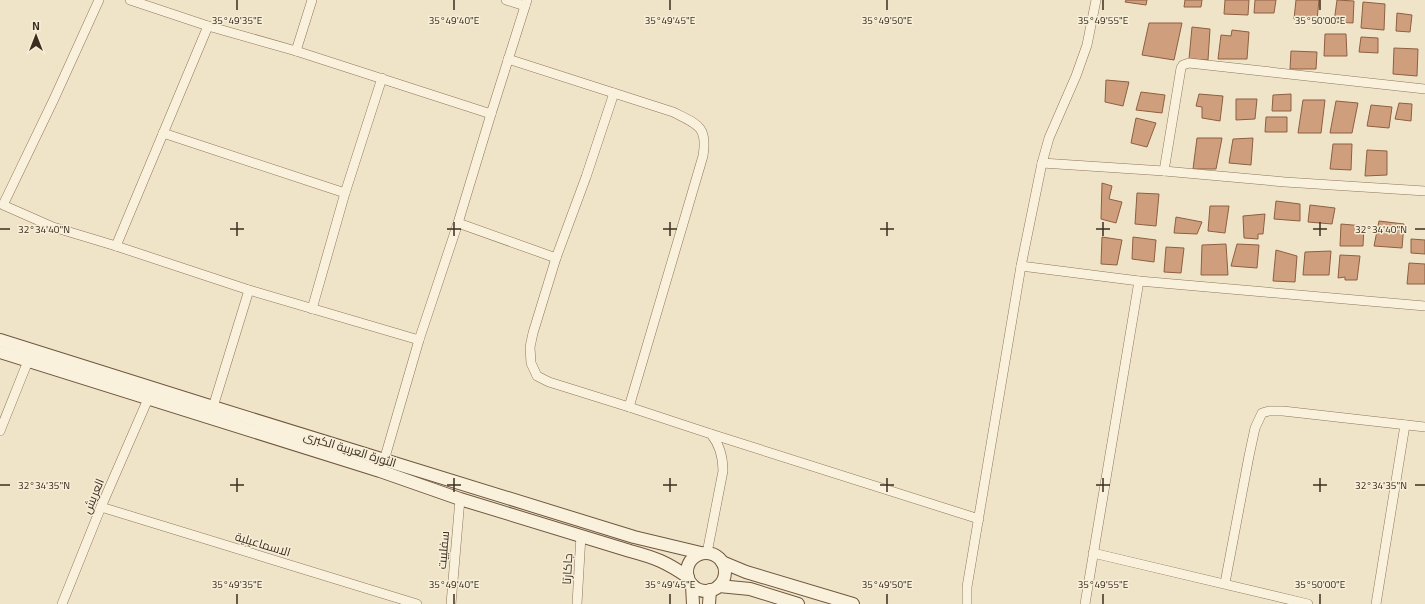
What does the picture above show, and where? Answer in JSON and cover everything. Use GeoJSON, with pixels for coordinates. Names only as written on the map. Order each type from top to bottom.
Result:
{"type":"FeatureCollection","features":[{"type":"Feature","properties":{"kind":"street"},"geometry":{"type":"LineString","coordinates":[[99,0],[54,99],[1,205],[53,227],[249,290],[419,340]]}},
{"type":"Feature","properties":{"kind":"street"},"geometry":{"type":"LineString","coordinates":[[130,0],[208,26],[296,51],[382,78],[491,114]]}},
{"type":"Feature","properties":{"kind":"street"},"geometry":{"type":"LineString","coordinates":[[296,51],[312,0]]}},
{"type":"Feature","properties":{"kind":"street"},"geometry":{"type":"LineString","coordinates":[[380,471],[385,459],[419,340],[458,223],[526,3],[506,0]]}},
{"type":"Feature","properties":{"kind":"street"},"geometry":{"type":"LineString","coordinates":[[967,604],[968,587],[979,518],[1021,266],[1042,163],[1049,138],[1076,76],[1087,45],[1096,0]]}},
{"type":"Feature","properties":{"kind":"street"},"geometry":{"type":"LineString","coordinates":[[116,246],[208,26]]}},
{"type":"Feature","properties":{"kind":"street"},"geometry":{"type":"LineString","coordinates":[[508,59],[673,112],[695,123],[703,132],[705,142],[703,156],[629,407]]}},
{"type":"Feature","properties":{"kind":"street"},"geometry":{"type":"LineString","coordinates":[[1164,171],[1179,75],[1183,65],[1189,63],[1425,89]]}},
{"type":"Feature","properties":{"kind":"street"},"geometry":{"type":"LineString","coordinates":[[312,309],[345,193],[382,78]]}},
{"type":"Feature","properties":{"kind":"street"},"geometry":{"type":"LineString","coordinates":[[614,93],[586,177],[556,258],[533,333],[530,347],[531,364],[537,376],[549,382],[979,518]]}},
{"type":"Feature","properties":{"kind":"street"},"geometry":{"type":"LineString","coordinates":[[163,134],[345,193]]}},
{"type":"Feature","properties":{"kind":"street"},"geometry":{"type":"LineString","coordinates":[[1042,163],[1164,171],[1285,182],[1425,191]]}},
{"type":"Feature","properties":{"kind":"street"},"geometry":{"type":"LineString","coordinates":[[458,223],[556,258]]}},
{"type":"Feature","properties":{"kind":"street"},"geometry":{"type":"LineString","coordinates":[[1021,266],[1139,281],[1425,306]]}},
{"type":"Feature","properties":{"kind":"street"},"geometry":{"type":"LineString","coordinates":[[1085,604],[1139,281]]}},
{"type":"Feature","properties":{"kind":"street"},"geometry":{"type":"LineString","coordinates":[[213,408],[249,290]]}},
{"type":"Feature","properties":{"kind":"street","name":"الثورة العربية الكبرى"},"geometry":{"type":"LineString","coordinates":[[0,340],[213,408],[385,459],[634,537],[704,553]]}},
{"type":"Feature","properties":{"kind":"street","name":"الثورة العربية الكبرى"},"geometry":{"type":"LineString","coordinates":[[0,352],[380,471],[460,499],[654,557],[665,562],[690,581]]}},
{"type":"Feature","properties":{"kind":"street"},"geometry":{"type":"LineString","coordinates":[[0,431],[28,361]]}},
{"type":"Feature","properties":{"kind":"street","name":"العريش"},"geometry":{"type":"LineString","coordinates":[[62,604],[101,507],[148,399]]}},
{"type":"Feature","properties":{"kind":"street"},"geometry":{"type":"LineString","coordinates":[[1225,583],[1255,428],[1262,413],[1269,411],[1283,411],[1425,427]]}},
{"type":"Feature","properties":{"kind":"street"},"geometry":{"type":"LineString","coordinates":[[1376,604],[1405,425]]}},
{"type":"Feature","properties":{"kind":"street"},"geometry":{"type":"LineString","coordinates":[[704,553],[723,471],[723,459],[720,448],[717,441],[711,434]]}},
{"type":"Feature","properties":{"kind":"street","name":"سفلييت"},"geometry":{"type":"LineString","coordinates":[[451,604],[460,499]]}},
{"type":"Feature","properties":{"kind":"street","name":"الاسماعيلية"},"geometry":{"type":"LineString","coordinates":[[101,507],[417,604]]}},
{"type":"Feature","properties":{"kind":"street","name":"جاكارتا"},"geometry":{"type":"LineString","coordinates":[[577,604],[580,535]]}},
{"type":"Feature","properties":{"kind":"street"},"geometry":{"type":"LineString","coordinates":[[630,551],[634,537]]}},
{"type":"Feature","properties":{"kind":"street"},"geometry":{"type":"LineString","coordinates":[[693,604],[687,571],[688,566],[691,560],[704,553],[713,554],[722,562],[746,572],[853,604]]}},
{"type":"Feature","properties":{"kind":"street"},"geometry":{"type":"LineString","coordinates":[[1093,553],[1225,583],[1308,604]]}},
{"type":"Feature","properties":{"kind":"street"},"geometry":{"type":"LineString","coordinates":[[709,604],[715,588],[723,581],[725,568],[722,562]]}},
{"type":"Feature","properties":{"kind":"street"},"geometry":{"type":"LineString","coordinates":[[690,581],[702,590],[715,588],[750,589],[798,604]]}},
{"type":"Feature","properties":{"kind":"building"},"geometry":{"type":"Polygon","coordinates":[[[1126,0],[1147,0],[1146,5],[1125,2],[1126,0]]]}},
{"type":"Feature","properties":{"kind":"building"},"geometry":{"type":"Polygon","coordinates":[[[1185,0],[1202,0],[1201,7],[1184,7],[1185,0]]]}},
{"type":"Feature","properties":{"kind":"building"},"geometry":{"type":"Polygon","coordinates":[[[1225,0],[1249,0],[1248,15],[1224,14],[1225,0]]]}},
{"type":"Feature","properties":{"kind":"building"},"geometry":{"type":"Polygon","coordinates":[[[1255,0],[1276,0],[1274,13],[1254,13],[1255,0]]]}},
{"type":"Feature","properties":{"kind":"building"},"geometry":{"type":"Polygon","coordinates":[[[1296,0],[1319,0],[1317,20],[1294,19],[1296,0]]]}},
{"type":"Feature","properties":{"kind":"building"},"geometry":{"type":"Polygon","coordinates":[[[1337,0],[1354,1],[1353,23],[1334,22],[1337,0]]]}},
{"type":"Feature","properties":{"kind":"building"},"geometry":{"type":"Polygon","coordinates":[[[1363,2],[1385,4],[1384,30],[1361,28],[1363,2]]]}},
{"type":"Feature","properties":{"kind":"building"},"geometry":{"type":"Polygon","coordinates":[[[1397,13],[1412,15],[1410,32],[1396,31],[1397,13]]]}},
{"type":"Feature","properties":{"kind":"building"},"geometry":{"type":"Polygon","coordinates":[[[1149,23],[1182,23],[1174,60],[1142,55],[1149,23]]]}},
{"type":"Feature","properties":{"kind":"building"},"geometry":{"type":"Polygon","coordinates":[[[1192,27],[1210,29],[1208,60],[1189,59],[1192,27]]]}},
{"type":"Feature","properties":{"kind":"building"},"geometry":{"type":"Polygon","coordinates":[[[1232,30],[1249,32],[1247,59],[1218,59],[1221,35],[1231,36],[1232,30]]]}},
{"type":"Feature","properties":{"kind":"building"},"geometry":{"type":"Polygon","coordinates":[[[1325,34],[1346,34],[1347,56],[1324,56],[1325,34]]]}},
{"type":"Feature","properties":{"kind":"building"},"geometry":{"type":"Polygon","coordinates":[[[1361,37],[1378,38],[1378,53],[1359,52],[1361,37]]]}},
{"type":"Feature","properties":{"kind":"building"},"geometry":{"type":"Polygon","coordinates":[[[1394,48],[1418,49],[1417,76],[1393,74],[1394,48]]]}},
{"type":"Feature","properties":{"kind":"building"},"geometry":{"type":"Polygon","coordinates":[[[1291,51],[1317,52],[1316,69],[1290,69],[1291,51]]]}},
{"type":"Feature","properties":{"kind":"building"},"geometry":{"type":"Polygon","coordinates":[[[1106,80],[1129,82],[1123,106],[1105,102],[1106,80]]]}},
{"type":"Feature","properties":{"kind":"building"},"geometry":{"type":"Polygon","coordinates":[[[1141,92],[1165,95],[1162,113],[1136,110],[1141,92]]]}},
{"type":"Feature","properties":{"kind":"building"},"geometry":{"type":"Polygon","coordinates":[[[1199,94],[1223,96],[1220,121],[1202,118],[1202,107],[1196,106],[1199,94]]]}},
{"type":"Feature","properties":{"kind":"building"},"geometry":{"type":"Polygon","coordinates":[[[1291,94],[1291,111],[1272,111],[1273,95],[1291,94]]]}},
{"type":"Feature","properties":{"kind":"building"},"geometry":{"type":"Polygon","coordinates":[[[1236,99],[1257,99],[1255,119],[1236,120],[1236,99]]]}},
{"type":"Feature","properties":{"kind":"building"},"geometry":{"type":"Polygon","coordinates":[[[1303,100],[1325,100],[1321,133],[1298,133],[1303,100]]]}},
{"type":"Feature","properties":{"kind":"building"},"geometry":{"type":"Polygon","coordinates":[[[1336,101],[1358,103],[1352,133],[1330,133],[1336,101]]]}},
{"type":"Feature","properties":{"kind":"building"},"geometry":{"type":"Polygon","coordinates":[[[1399,103],[1412,104],[1411,121],[1395,119],[1399,103]]]}},
{"type":"Feature","properties":{"kind":"building"},"geometry":{"type":"Polygon","coordinates":[[[1371,105],[1392,107],[1389,128],[1367,126],[1371,105]]]}},
{"type":"Feature","properties":{"kind":"building"},"geometry":{"type":"Polygon","coordinates":[[[1266,117],[1287,117],[1287,132],[1265,132],[1266,117]]]}},
{"type":"Feature","properties":{"kind":"building"},"geometry":{"type":"Polygon","coordinates":[[[1136,118],[1156,123],[1147,147],[1131,143],[1136,118]]]}},
{"type":"Feature","properties":{"kind":"building"},"geometry":{"type":"Polygon","coordinates":[[[1197,138],[1222,138],[1216,169],[1193,169],[1197,138]]]}},
{"type":"Feature","properties":{"kind":"building"},"geometry":{"type":"Polygon","coordinates":[[[1253,138],[1251,165],[1229,163],[1233,139],[1253,138]]]}},
{"type":"Feature","properties":{"kind":"building"},"geometry":{"type":"Polygon","coordinates":[[[1333,144],[1352,144],[1351,170],[1330,169],[1333,144]]]}},
{"type":"Feature","properties":{"kind":"building"},"geometry":{"type":"Polygon","coordinates":[[[1367,150],[1387,151],[1387,175],[1365,176],[1367,150]]]}},
{"type":"Feature","properties":{"kind":"building"},"geometry":{"type":"Polygon","coordinates":[[[1102,183],[1112,186],[1109,199],[1122,202],[1116,223],[1101,219],[1102,183]]]}},
{"type":"Feature","properties":{"kind":"building"},"geometry":{"type":"Polygon","coordinates":[[[1137,193],[1159,194],[1156,226],[1135,224],[1137,193]]]}},
{"type":"Feature","properties":{"kind":"building"},"geometry":{"type":"Polygon","coordinates":[[[1276,201],[1300,204],[1300,221],[1274,219],[1276,201]]]}},
{"type":"Feature","properties":{"kind":"building"},"geometry":{"type":"Polygon","coordinates":[[[1310,205],[1335,208],[1332,224],[1308,222],[1310,205]]]}},
{"type":"Feature","properties":{"kind":"building"},"geometry":{"type":"Polygon","coordinates":[[[1210,206],[1229,206],[1225,233],[1208,231],[1210,206]]]}},
{"type":"Feature","properties":{"kind":"building"},"geometry":{"type":"Polygon","coordinates":[[[1265,214],[1263,234],[1258,234],[1258,239],[1244,238],[1243,216],[1265,214]]]}},
{"type":"Feature","properties":{"kind":"building"},"geometry":{"type":"Polygon","coordinates":[[[1176,217],[1202,222],[1197,234],[1174,233],[1176,217]]]}},
{"type":"Feature","properties":{"kind":"building"},"geometry":{"type":"Polygon","coordinates":[[[1379,221],[1404,224],[1402,248],[1374,246],[1379,221]]]}},
{"type":"Feature","properties":{"kind":"building"},"geometry":{"type":"Polygon","coordinates":[[[1341,224],[1364,226],[1363,246],[1340,246],[1341,224]]]}},
{"type":"Feature","properties":{"kind":"building"},"geometry":{"type":"Polygon","coordinates":[[[1102,237],[1122,240],[1117,265],[1101,264],[1102,237]]]}},
{"type":"Feature","properties":{"kind":"building"},"geometry":{"type":"Polygon","coordinates":[[[1133,237],[1156,240],[1154,262],[1132,259],[1133,237]]]}},
{"type":"Feature","properties":{"kind":"building"},"geometry":{"type":"Polygon","coordinates":[[[1411,239],[1425,240],[1425,254],[1411,253],[1411,239]]]}},
{"type":"Feature","properties":{"kind":"building"},"geometry":{"type":"Polygon","coordinates":[[[1226,244],[1228,275],[1201,275],[1202,245],[1226,244]]]}},
{"type":"Feature","properties":{"kind":"building"},"geometry":{"type":"Polygon","coordinates":[[[1237,244],[1259,245],[1257,268],[1231,266],[1237,244]]]}},
{"type":"Feature","properties":{"kind":"building"},"geometry":{"type":"Polygon","coordinates":[[[1166,247],[1184,248],[1181,273],[1164,272],[1166,247]]]}},
{"type":"Feature","properties":{"kind":"building"},"geometry":{"type":"Polygon","coordinates":[[[1276,250],[1297,256],[1295,282],[1273,281],[1276,250]]]}},
{"type":"Feature","properties":{"kind":"building"},"geometry":{"type":"Polygon","coordinates":[[[1331,251],[1329,275],[1303,275],[1305,252],[1331,251]]]}},
{"type":"Feature","properties":{"kind":"building"},"geometry":{"type":"Polygon","coordinates":[[[1340,255],[1360,256],[1357,280],[1345,280],[1345,277],[1338,278],[1340,255]]]}},
{"type":"Feature","properties":{"kind":"building"},"geometry":{"type":"Polygon","coordinates":[[[1409,263],[1425,264],[1425,284],[1407,284],[1409,263]]]}}]}
